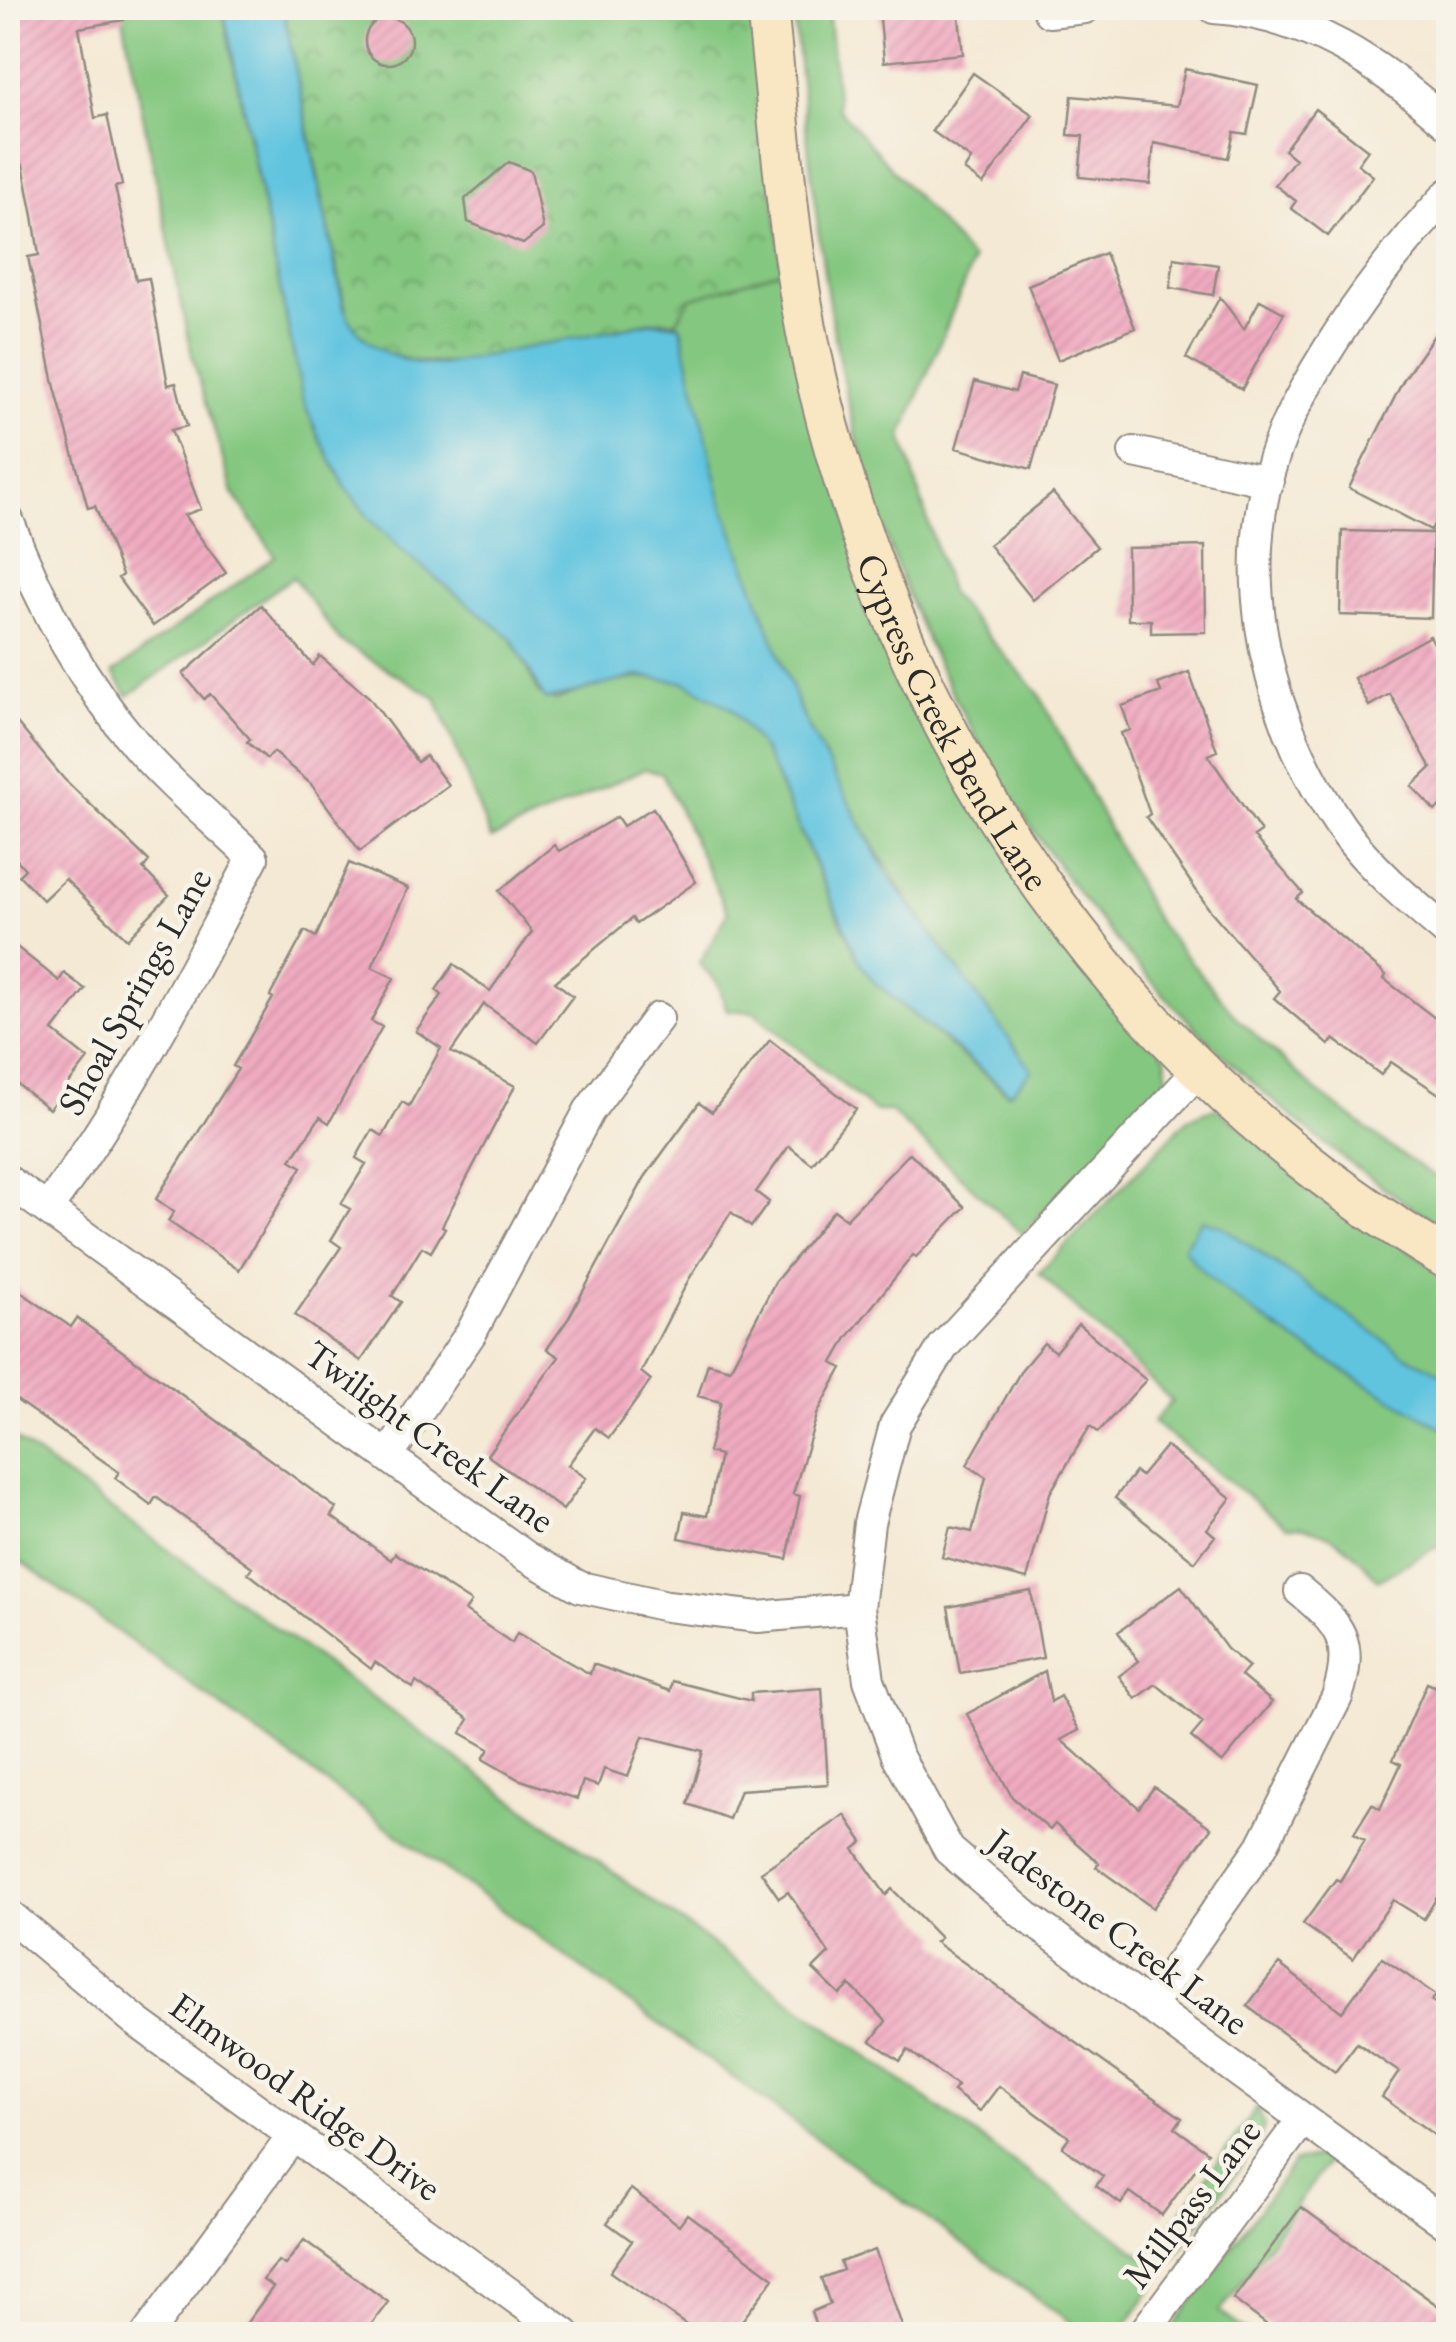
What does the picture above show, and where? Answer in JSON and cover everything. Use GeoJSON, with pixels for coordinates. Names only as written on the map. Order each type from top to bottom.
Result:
{"type":"FeatureCollection","features":[{"type":"Feature","properties":{"kind":"street","name":"Cypress Creek Bend Lane"},"geometry":{"type":"LineString","coordinates":[[766,8],[795,260],[819,387],[848,492],[897,630],[961,763],[1028,868],[1116,983],[1198,1071],[1348,1194],[1448,1258]]}},
{"type":"Feature","properties":{"kind":"street"},"geometry":{"type":"LineString","coordinates":[[1049,12],[1085,8]]}},
{"type":"Feature","properties":{"kind":"street"},"geometry":{"type":"LineString","coordinates":[[1214,8],[1322,32],[1387,70],[1448,124]]}},
{"type":"Feature","properties":{"kind":"street"},"geometry":{"type":"LineString","coordinates":[[1448,194],[1401,245],[1341,328],[1292,412],[1268,481],[1255,572],[1264,658],[1301,762],[1342,830],[1405,896],[1448,933]]}},
{"type":"Feature","properties":{"kind":"street"},"geometry":{"type":"LineString","coordinates":[[1134,452],[1268,481]]}},
{"type":"Feature","properties":{"kind":"street","name":"Shoal Springs Lane"},"geometry":{"type":"LineString","coordinates":[[8,520],[27,570],[70,654],[126,731],[253,858],[143,1068],[102,1135],[47,1209]]}},
{"type":"Feature","properties":{"kind":"street"},"geometry":{"type":"LineString","coordinates":[[388,1456],[471,1333],[589,1110],[658,1018]]}},
{"type":"Feature","properties":{"kind":"street","name":"Jadestone Creek Lane"},"geometry":{"type":"LineString","coordinates":[[1198,1071],[942,1347],[895,1426],[868,1523],[858,1608],[869,1680],[890,1736],[949,1850],[1026,1916],[1448,2225]]}},
{"type":"Feature","properties":{"kind":"street","name":"Twilight Creek Lane"},"geometry":{"type":"LineString","coordinates":[[8,1180],[525,1556],[580,1587],[668,1606],[758,1617],[858,1608]]}},
{"type":"Feature","properties":{"kind":"street"},"geometry":{"type":"LineString","coordinates":[[1149,2007],[1262,1846],[1337,1698],[1346,1672],[1341,1634],[1336,1621],[1300,1590]]}},
{"type":"Feature","properties":{"kind":"street","name":"Elmwood Ridge Drive"},"geometry":{"type":"LineString","coordinates":[[8,1914],[137,2022],[565,2334]]}},
{"type":"Feature","properties":{"kind":"street","name":"Millpass Lane"},"geometry":{"type":"LineString","coordinates":[[1143,2334],[1303,2119]]}},
{"type":"Feature","properties":{"kind":"street"},"geometry":{"type":"LineString","coordinates":[[147,2334],[293,2136]]}},
{"type":"Feature","properties":{"kind":"green space"},"geometry":{"type":"Polygon","coordinates":[[[121,8],[222,8],[303,400],[346,488],[369,518],[512,638],[540,694],[555,701],[606,683],[659,678],[708,691],[730,706],[768,760],[861,964],[875,983],[1007,1093],[1019,1052],[901,889],[849,802],[802,713],[761,621],[727,526],[701,428],[682,329],[676,322],[689,299],[783,270],[870,600],[1166,1058],[1167,1079],[1162,1090],[1022,1234],[890,1111],[874,1111],[754,1012],[727,1010],[718,983],[699,964],[728,913],[662,773],[644,769],[491,839],[436,698],[340,641],[293,577],[128,696],[113,673],[275,556],[233,493],[192,356],[121,8]]]}},
{"type":"Feature","properties":{"kind":"green space"},"geometry":{"type":"Polygon","coordinates":[[[283,8],[752,8],[783,270],[690,299],[676,322],[637,324],[471,362],[434,363],[399,357],[370,342],[347,316],[283,8]]]}},
{"type":"Feature","properties":{"kind":"green space"},"geometry":{"type":"Polygon","coordinates":[[[793,8],[828,8],[838,108],[973,261],[902,436],[950,594],[1039,694],[1156,920],[1237,1018],[1313,1088],[1448,1185],[1448,1231],[1352,1165],[1262,1091],[1178,1009],[1101,921],[1031,827],[971,728],[919,623],[878,513],[860,451],[823,262],[793,8]]]}},
{"type":"Feature","properties":{"kind":"green space"},"geometry":{"type":"Polygon","coordinates":[[[1215,1108],[1448,1278],[1448,1551],[1436,1547],[1378,1580],[1328,1535],[1287,1527],[1153,1422],[1172,1401],[1039,1273],[1189,1118],[1215,1108]]]}},
{"type":"Feature","properties":{"kind":"green space"},"geometry":{"type":"Polygon","coordinates":[[[8,1434],[1147,2259],[1258,2106],[1264,2127],[1259,2141],[1119,2334],[1068,2334],[1074,2325],[8,1552],[8,1434]]]}},
{"type":"Feature","properties":{"kind":"green space"},"geometry":{"type":"Polygon","coordinates":[[[1322,2155],[1330,2159],[1220,2312],[1250,2334],[1168,2334],[1294,2162],[1322,2155]]]}},
{"type":"Feature","properties":{"kind":"water"},"geometry":{"type":"Polygon","coordinates":[[[223,8],[283,8],[343,304],[368,341],[410,361],[440,365],[654,322],[680,325],[721,500],[801,713],[888,875],[1032,1070],[1010,1093],[875,983],[861,964],[764,751],[732,709],[685,682],[638,676],[546,700],[511,638],[406,554],[369,518],[346,488],[303,400],[223,8]]]}},
{"type":"Feature","properties":{"kind":"water"},"geometry":{"type":"Polygon","coordinates":[[[1202,1219],[1222,1226],[1403,1354],[1448,1377],[1448,1432],[1304,1346],[1229,1294],[1184,1247],[1202,1219]]]}},
{"type":"Feature","properties":{"kind":"building"},"geometry":{"type":"Polygon","coordinates":[[[8,8],[123,8],[124,20],[79,28],[95,118],[107,115],[122,185],[115,187],[136,280],[149,278],[168,385],[176,383],[187,426],[171,430],[201,509],[184,515],[226,573],[153,626],[118,578],[122,575],[95,506],[88,508],[54,384],[28,257],[39,255],[23,165],[11,168],[8,152],[8,8]]]}},
{"type":"Feature","properties":{"kind":"building"},"geometry":{"type":"Polygon","coordinates":[[[879,8],[958,8],[963,54],[884,62],[879,8]]]}},
{"type":"Feature","properties":{"kind":"building"},"geometry":{"type":"Polygon","coordinates":[[[388,18],[405,24],[411,41],[405,58],[388,64],[371,58],[365,41],[371,24],[388,18]]]}},
{"type":"Feature","properties":{"kind":"building"},"geometry":{"type":"Polygon","coordinates":[[[1185,69],[1258,85],[1247,134],[1234,132],[1228,158],[1154,143],[1150,184],[1079,177],[1083,136],[1068,135],[1072,96],[1177,106],[1185,69]]]}},
{"type":"Feature","properties":{"kind":"building"},"geometry":{"type":"Polygon","coordinates":[[[973,73],[1033,115],[983,184],[964,170],[971,159],[932,131],[973,73]]]}},
{"type":"Feature","properties":{"kind":"building"},"geometry":{"type":"Polygon","coordinates":[[[1315,109],[1368,150],[1358,164],[1373,176],[1328,236],[1291,208],[1296,201],[1275,185],[1295,159],[1284,150],[1315,109]]]}},
{"type":"Feature","properties":{"kind":"building"},"geometry":{"type":"Polygon","coordinates":[[[509,162],[531,171],[543,228],[523,244],[468,222],[465,199],[509,162]]]}},
{"type":"Feature","properties":{"kind":"building"},"geometry":{"type":"Polygon","coordinates":[[[1105,253],[1135,328],[1058,360],[1028,285],[1105,253]]]}},
{"type":"Feature","properties":{"kind":"building"},"geometry":{"type":"Polygon","coordinates":[[[1174,258],[1218,265],[1213,295],[1170,288],[1174,258]]]}},
{"type":"Feature","properties":{"kind":"building"},"geometry":{"type":"Polygon","coordinates":[[[1220,297],[1244,329],[1260,300],[1284,313],[1242,389],[1186,358],[1220,297]]]}},
{"type":"Feature","properties":{"kind":"building"},"geometry":{"type":"Polygon","coordinates":[[[1448,315],[1448,496],[1431,530],[1349,488],[1404,379],[1448,315]]]}},
{"type":"Feature","properties":{"kind":"building"},"geometry":{"type":"Polygon","coordinates":[[[1020,376],[1054,385],[1031,469],[956,448],[975,381],[1015,392],[1020,376]]]}},
{"type":"Feature","properties":{"kind":"building"},"geometry":{"type":"Polygon","coordinates":[[[1053,493],[1097,547],[1033,600],[989,545],[1053,493]]]}},
{"type":"Feature","properties":{"kind":"building"},"geometry":{"type":"Polygon","coordinates":[[[1342,531],[1433,533],[1431,618],[1340,615],[1342,531]]]}},
{"type":"Feature","properties":{"kind":"building"},"geometry":{"type":"Polygon","coordinates":[[[1205,546],[1206,632],[1151,633],[1151,620],[1128,620],[1127,548],[1205,546]]]}},
{"type":"Feature","properties":{"kind":"building"},"geometry":{"type":"Polygon","coordinates":[[[261,605],[313,665],[320,656],[369,697],[417,762],[426,756],[448,785],[360,851],[311,784],[273,752],[267,759],[247,742],[250,739],[210,694],[204,699],[183,674],[261,605]]]}},
{"type":"Feature","properties":{"kind":"building"},"geometry":{"type":"Polygon","coordinates":[[[1430,636],[1448,669],[1448,801],[1447,798],[1435,811],[1412,786],[1431,768],[1390,694],[1369,706],[1354,678],[1430,636]]]}},
{"type":"Feature","properties":{"kind":"building"},"geometry":{"type":"Polygon","coordinates":[[[1189,672],[1217,751],[1208,755],[1261,832],[1254,837],[1303,893],[1296,899],[1386,975],[1384,979],[1448,1028],[1448,1100],[1391,1062],[1381,1075],[1334,1039],[1329,1045],[1274,998],[1280,991],[1209,909],[1146,817],[1150,814],[1121,733],[1130,730],[1122,706],[1161,692],[1158,684],[1189,672]]]}},
{"type":"Feature","properties":{"kind":"building"},"geometry":{"type":"Polygon","coordinates":[[[8,712],[64,779],[149,861],[143,869],[169,895],[127,939],[65,879],[43,900],[19,875],[25,869],[8,850],[8,712]]]}},
{"type":"Feature","properties":{"kind":"building"},"geometry":{"type":"Polygon","coordinates":[[[653,808],[696,882],[636,924],[632,918],[555,982],[573,996],[538,1043],[484,1004],[451,1052],[515,1086],[442,1226],[445,1228],[431,1252],[422,1247],[392,1296],[401,1302],[361,1361],[295,1315],[341,1247],[331,1240],[350,1209],[341,1204],[366,1164],[356,1158],[372,1130],[383,1136],[402,1102],[409,1106],[441,1048],[416,1031],[442,995],[436,990],[454,964],[490,991],[532,932],[499,891],[554,845],[559,851],[617,817],[623,826],[653,808]]]}},
{"type":"Feature","properties":{"kind":"building"},"geometry":{"type":"Polygon","coordinates":[[[349,863],[408,888],[372,967],[394,978],[371,1021],[382,1027],[329,1123],[320,1117],[291,1160],[302,1167],[239,1270],[168,1221],[174,1212],[156,1199],[238,1069],[233,1066],[273,998],[270,996],[305,931],[316,937],[349,863]]]}},
{"type":"Feature","properties":{"kind":"building"},"geometry":{"type":"Polygon","coordinates":[[[8,940],[59,981],[64,973],[85,989],[53,1031],[88,1059],[49,1109],[8,1077],[8,940]]]}},
{"type":"Feature","properties":{"kind":"building"},"geometry":{"type":"Polygon","coordinates":[[[770,1040],[856,1109],[812,1164],[789,1146],[756,1192],[769,1202],[751,1227],[731,1212],[689,1279],[641,1372],[651,1380],[609,1438],[595,1428],[568,1465],[586,1478],[563,1510],[487,1455],[559,1357],[547,1349],[568,1319],[645,1177],[699,1103],[712,1112],[770,1040]]]}},
{"type":"Feature","properties":{"kind":"building"},"geometry":{"type":"Polygon","coordinates":[[[910,1153],[965,1207],[916,1257],[913,1255],[847,1338],[833,1363],[842,1368],[818,1412],[793,1494],[800,1496],[787,1559],[679,1538],[684,1512],[707,1516],[720,1455],[708,1452],[721,1402],[698,1396],[708,1363],[730,1369],[775,1282],[834,1210],[846,1219],[910,1153]]]}},
{"type":"Feature","properties":{"kind":"building"},"geometry":{"type":"Polygon","coordinates":[[[8,1283],[71,1327],[77,1318],[336,1508],[331,1516],[391,1560],[395,1553],[471,1602],[465,1611],[512,1643],[517,1633],[590,1674],[593,1664],[670,1691],[672,1681],[751,1701],[751,1693],[822,1688],[828,1784],[740,1790],[729,1819],[688,1804],[703,1751],[643,1736],[628,1777],[604,1769],[598,1786],[583,1781],[577,1799],[518,1779],[483,1759],[489,1749],[461,1733],[469,1719],[416,1682],[413,1688],[375,1662],[371,1669],[248,1573],[252,1567],[156,1497],[151,1505],[115,1478],[119,1472],[8,1394],[8,1283]]]}},
{"type":"Feature","properties":{"kind":"building"},"geometry":{"type":"Polygon","coordinates":[[[1078,1324],[1146,1380],[1098,1432],[1090,1426],[1050,1493],[1027,1579],[942,1557],[950,1527],[972,1532],[986,1477],[967,1465],[1022,1369],[1044,1343],[1055,1352],[1078,1324]]]}},
{"type":"Feature","properties":{"kind":"building"},"geometry":{"type":"Polygon","coordinates":[[[1166,1446],[1231,1498],[1207,1529],[1215,1536],[1195,1562],[1115,1498],[1135,1472],[1141,1476],[1166,1446]]]}},
{"type":"Feature","properties":{"kind":"building"},"geometry":{"type":"Polygon","coordinates":[[[1181,1586],[1227,1649],[1249,1667],[1241,1676],[1272,1702],[1222,1763],[1191,1737],[1203,1723],[1156,1684],[1136,1699],[1119,1676],[1139,1661],[1118,1632],[1181,1586]]]}},
{"type":"Feature","properties":{"kind":"building"},"geometry":{"type":"Polygon","coordinates":[[[1031,1591],[1043,1658],[960,1673],[948,1607],[1031,1591]]]}},
{"type":"Feature","properties":{"kind":"building"},"geometry":{"type":"Polygon","coordinates":[[[1045,1671],[1051,1702],[1060,1696],[1079,1730],[1061,1740],[1139,1808],[1154,1787],[1211,1828],[1153,1908],[1096,1867],[1099,1863],[1055,1824],[1050,1830],[1012,1797],[967,1714],[1045,1671]]]}},
{"type":"Feature","properties":{"kind":"building"},"geometry":{"type":"Polygon","coordinates":[[[1427,1683],[1448,1692],[1448,1879],[1424,1919],[1393,1900],[1353,1959],[1303,1924],[1336,1879],[1340,1881],[1365,1840],[1354,1833],[1372,1804],[1380,1809],[1401,1764],[1393,1760],[1427,1683]]]}},
{"type":"Feature","properties":{"kind":"building"},"geometry":{"type":"Polygon","coordinates":[[[845,1815],[863,1842],[854,1849],[886,1895],[892,1889],[940,1938],[935,1942],[1182,2118],[1175,2128],[1208,2152],[1162,2215],[1130,2192],[1121,2204],[1096,2186],[1103,2176],[1062,2147],[1069,2137],[999,2086],[980,2111],[953,2091],[957,2086],[908,2050],[900,2061],[871,2041],[886,2021],[850,1985],[840,1995],[813,1969],[829,1953],[788,1892],[779,1898],[761,1872],[845,1815]]]}},
{"type":"Feature","properties":{"kind":"building"},"geometry":{"type":"Polygon","coordinates":[[[1382,1958],[1436,1995],[1432,2001],[1448,2012],[1448,2145],[1382,2097],[1399,2072],[1357,2043],[1335,2072],[1247,2006],[1279,1964],[1342,2012],[1382,1958]]]}},
{"type":"Feature","properties":{"kind":"building"},"geometry":{"type":"Polygon","coordinates":[[[631,2189],[679,2225],[687,2214],[774,2278],[732,2334],[699,2334],[610,2272],[632,2241],[607,2223],[631,2189]]]}},
{"type":"Feature","properties":{"kind":"building"},"geometry":{"type":"Polygon","coordinates":[[[1301,2207],[1448,2313],[1448,2334],[1316,2334],[1302,2324],[1295,2334],[1279,2334],[1233,2299],[1301,2207]]]}},
{"type":"Feature","properties":{"kind":"building"},"geometry":{"type":"Polygon","coordinates":[[[304,2240],[388,2302],[364,2334],[260,2334],[246,2324],[273,2287],[263,2280],[278,2261],[285,2265],[304,2240]]]}},
{"type":"Feature","properties":{"kind":"building"},"geometry":{"type":"Polygon","coordinates":[[[875,2250],[905,2334],[819,2334],[811,2312],[830,2304],[821,2278],[843,2270],[840,2262],[875,2250]]]}}]}
